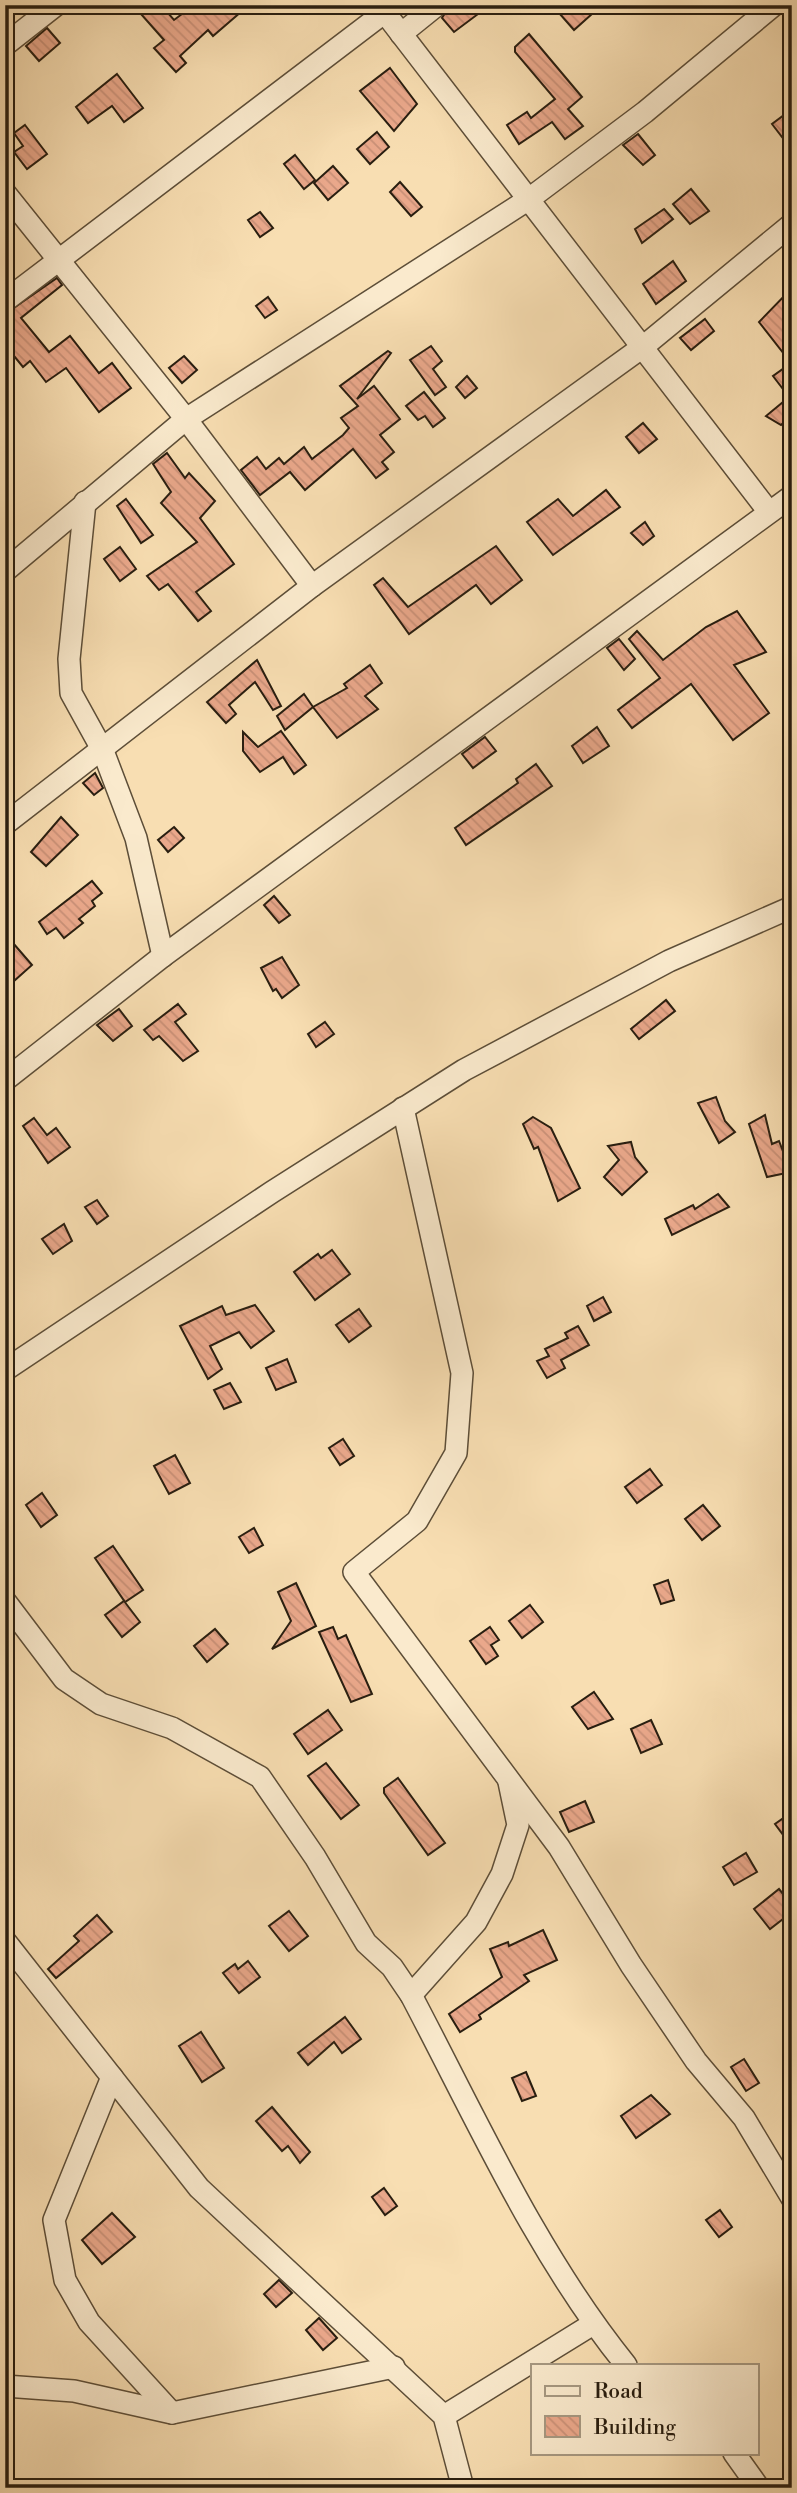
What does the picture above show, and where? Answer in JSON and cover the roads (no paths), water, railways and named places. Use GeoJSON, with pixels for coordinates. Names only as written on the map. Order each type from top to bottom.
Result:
{"type":"FeatureCollection","features":[{"type":"Feature","properties":{"kind":"street"},"geometry":{"type":"LineString","coordinates":[[5,45],[56,5]]}},
{"type":"Feature","properties":{"kind":"street"},"geometry":{"type":"LineString","coordinates":[[401,34],[437,5]]}},
{"type":"Feature","properties":{"kind":"street"},"geometry":{"type":"LineString","coordinates":[[5,570],[186,419],[529,199],[645,112],[775,5]]}},
{"type":"Feature","properties":{"kind":"street"},"geometry":{"type":"LineString","coordinates":[[5,301],[382,9],[769,512]]}},
{"type":"Feature","properties":{"kind":"street"},"geometry":{"type":"LineString","coordinates":[[5,193],[186,419],[312,586]]}},
{"type":"Feature","properties":{"kind":"street"},"geometry":{"type":"LineString","coordinates":[[5,824],[103,751],[312,586],[643,346],[792,224]]}},
{"type":"Feature","properties":{"kind":"street"},"geometry":{"type":"LineString","coordinates":[[5,1080],[163,956],[792,496]]}},
{"type":"Feature","properties":{"kind":"street"},"geometry":{"type":"LineString","coordinates":[[85,502],[69,659],[71,694],[103,751],[136,838],[163,956]]}},
{"type":"Feature","properties":{"kind":"street"},"geometry":{"type":"LineString","coordinates":[[5,1370],[464,1070],[669,961],[792,907]]}},
{"type":"Feature","properties":{"kind":"street"},"geometry":{"type":"LineString","coordinates":[[403,1108],[462,1373],[456,1453],[417,1521],[354,1572],[573,1867],[639,1976],[696,2061],[744,2118],[792,2198]]}},
{"type":"Feature","properties":{"kind":"street"},"geometry":{"type":"LineString","coordinates":[[5,1601],[64,1679],[101,1704],[172,1728],[260,1777],[316,1857],[366,1944],[392,1967],[411,1995],[528,2217],[593,2324],[625,2364]]}},
{"type":"Feature","properties":{"kind":"street"},"geometry":{"type":"LineString","coordinates":[[411,1995],[476,1922],[502,1874],[518,1825],[508,1778],[459,1713]]}},
{"type":"Feature","properties":{"kind":"street"},"geometry":{"type":"LineString","coordinates":[[5,1941],[199,2188],[444,2416],[463,2488]]}},
{"type":"Feature","properties":{"kind":"street"},"geometry":{"type":"LineString","coordinates":[[112,2077],[54,2220],[65,2280],[89,2322],[172,2413]]}},
{"type":"Feature","properties":{"kind":"street"},"geometry":{"type":"LineString","coordinates":[[444,2416],[593,2324]]}},
{"type":"Feature","properties":{"kind":"street"},"geometry":{"type":"LineString","coordinates":[[5,2386],[74,2391],[172,2413],[394,2367]]}},
{"type":"Feature","properties":{"kind":"street"},"geometry":{"type":"LineString","coordinates":[[735,2454],[759,2488]]}}]}
